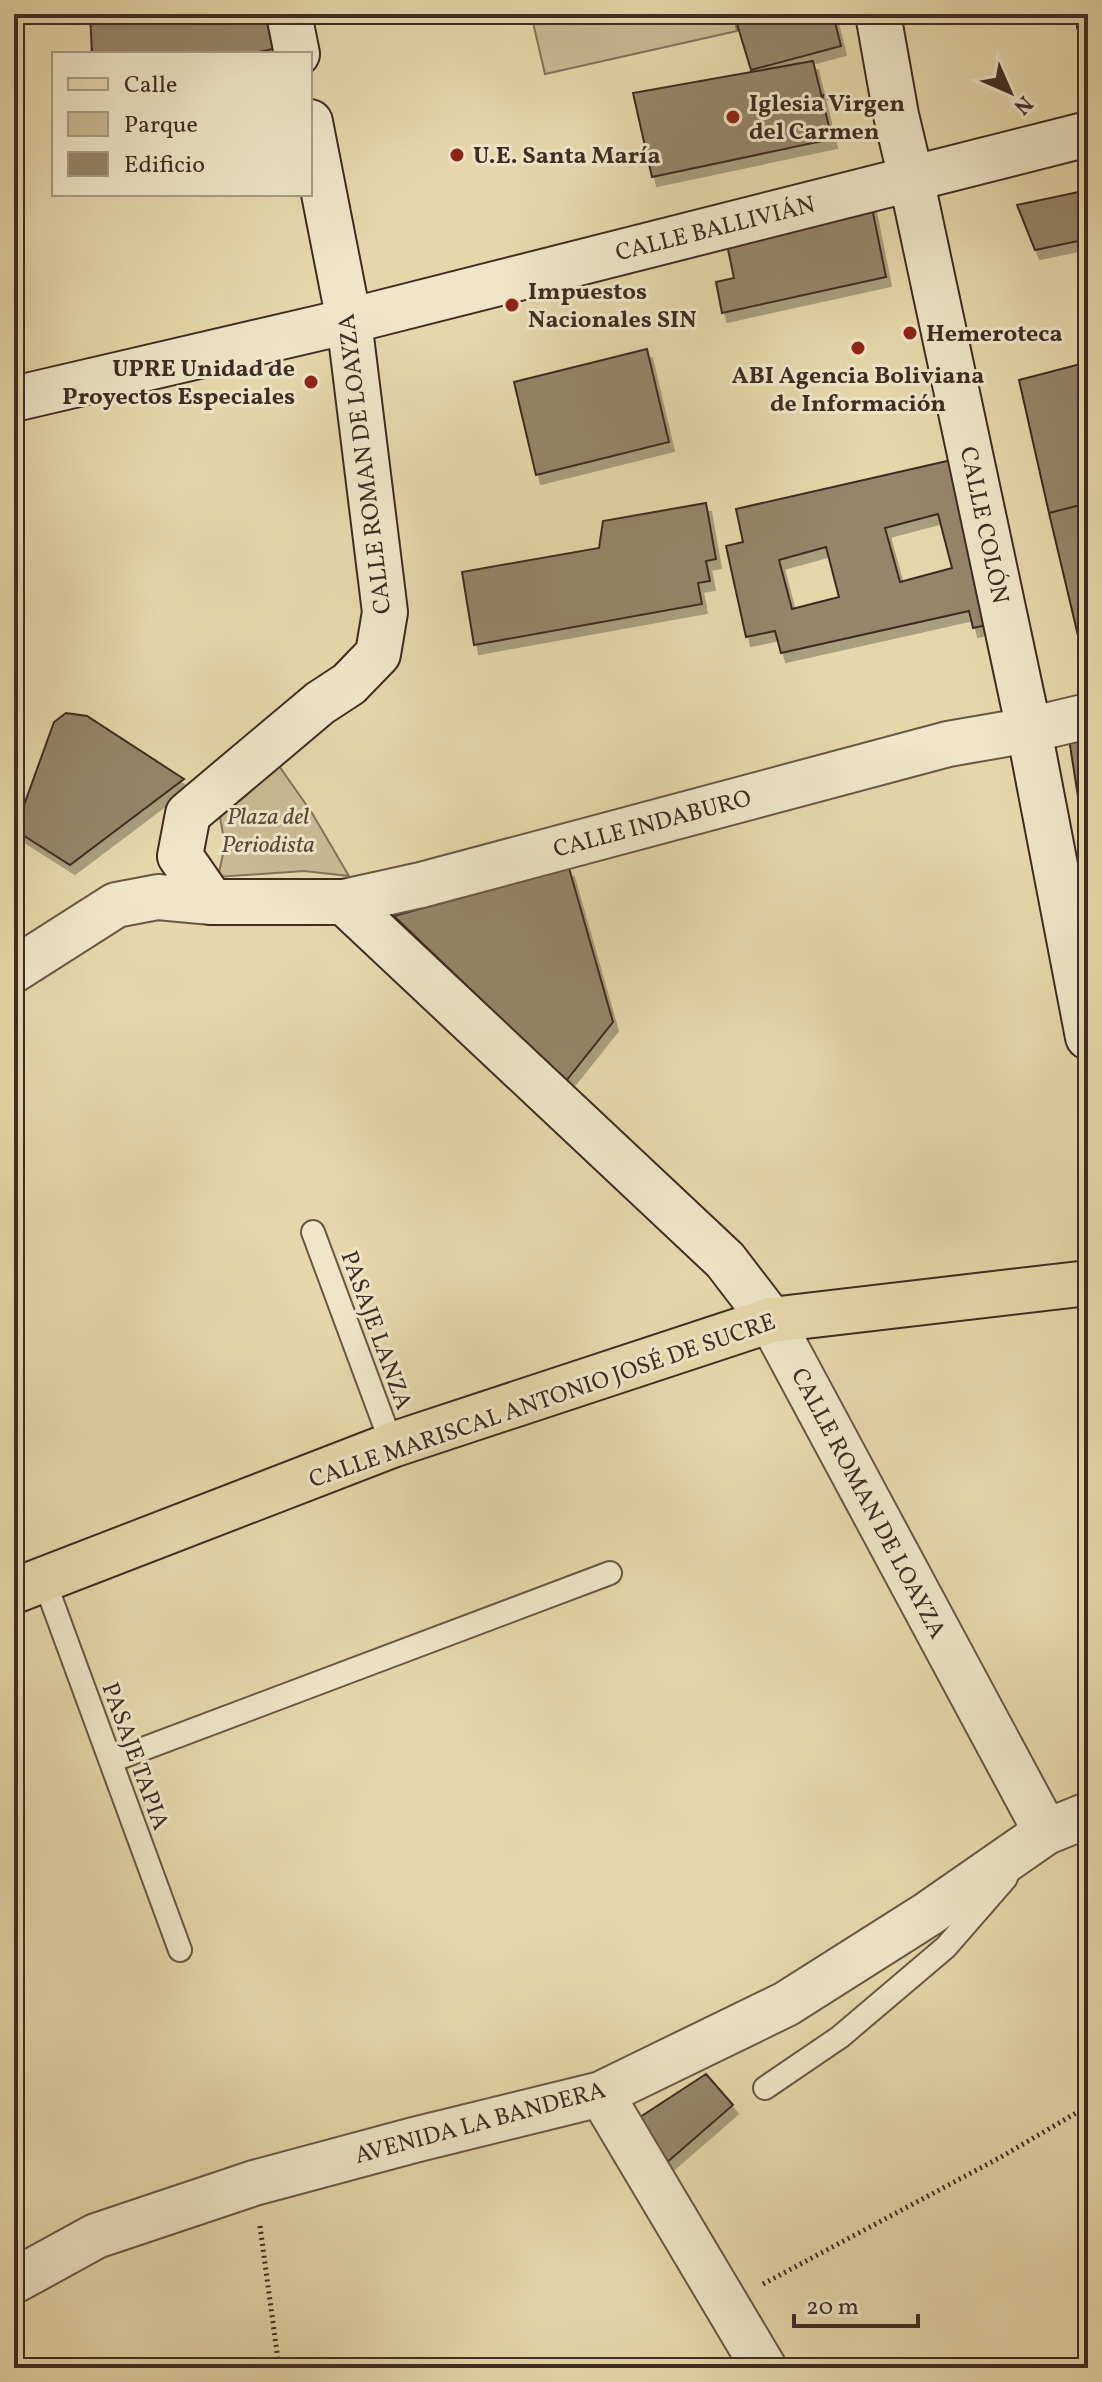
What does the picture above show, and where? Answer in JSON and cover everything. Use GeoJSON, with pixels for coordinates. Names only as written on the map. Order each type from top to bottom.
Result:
{"type":"FeatureCollection","features":[{"type":"Feature","properties":{"kind":"main road","name":"CALLE MARISCAL ANTONIO JOSÉ DE SUCRE"},"geometry":{"type":"LineString","coordinates":[[29,1585],[392,1445],[771,1320],[1088,1283]]}},
{"type":"Feature","properties":{"kind":"street"},"geometry":{"type":"LineString","coordinates":[[289,14],[297,52]]}},
{"type":"Feature","properties":{"kind":"street","name":"CALLE COLÓN"},"geometry":{"type":"LineString","coordinates":[[878,14],[896,115],[1029,730],[1088,1037]]}},
{"type":"Feature","properties":{"kind":"street","name":"CALLE ROMAN DE LOAYZA"},"geometry":{"type":"LineString","coordinates":[[212,902],[180,856],[188,814],[320,703],[349,684],[378,654],[385,612],[349,321],[312,132]]}},
{"type":"Feature","properties":{"kind":"street","name":"CALLE BALLIVIÁN"},"geometry":{"type":"LineString","coordinates":[[14,399],[349,321],[1088,134]]}},
{"type":"Feature","properties":{"kind":"street","name":"CALLE INDABURO"},"geometry":{"type":"LineString","coordinates":[[14,970],[116,905],[158,897],[212,902],[344,902],[421,885],[948,744],[1088,716]]}},
{"type":"Feature","properties":{"kind":"street","name":"CALLE ROMAN DE LOAYZA"},"geometry":{"type":"LineString","coordinates":[[344,902],[725,1260],[771,1320],[1046,1832]]}},
{"type":"Feature","properties":{"kind":"street","name":"AVENIDA LA BANDERA"},"geometry":{"type":"LineString","coordinates":[[14,2281],[96,2236],[254,2183],[601,2094],[786,2004],[928,1914],[1046,1832],[1088,1815]]}},
{"type":"Feature","properties":{"kind":"street"},"geometry":{"type":"LineString","coordinates":[[601,2094],[764,2368]]}},
{"type":"Feature","properties":{"kind":"lane","name":"PASAJE LANZA"},"geometry":{"type":"LineString","coordinates":[[313,1232],[392,1445]]}},
{"type":"Feature","properties":{"kind":"lane"},"geometry":{"type":"LineString","coordinates":[[111,1761],[610,1573]]}},
{"type":"Feature","properties":{"kind":"lane","name":"PASAJE TAPIA"},"geometry":{"type":"LineString","coordinates":[[29,1585],[111,1761],[180,1950]]}},
{"type":"Feature","properties":{"kind":"lane"},"geometry":{"type":"LineString","coordinates":[[765,2088],[840,2037],[946,1947],[1046,1832]]}},
{"type":"Feature","properties":{"kind":"path"},"geometry":{"type":"LineString","coordinates":[[721,2295],[765,2284],[1088,2106]]}},
{"type":"Feature","properties":{"kind":"path"},"geometry":{"type":"LineString","coordinates":[[254,2183],[279,2368]]}},
{"type":"Feature","properties":{"kind":"green space"},"geometry":{"type":"Polygon","coordinates":[[[531,14],[734,14],[737,31],[545,74],[531,14]]]}},
{"type":"Feature","properties":{"kind":"green space","name":"Plaza del Periodista"},"geometry":{"type":"Polygon","coordinates":[[[277,763],[312,813],[349,876],[304,871],[218,877],[225,845],[219,812],[277,763]]]}},
{"type":"Feature","properties":{"kind":"building"},"geometry":{"type":"Polygon","coordinates":[[[90,14],[265,14],[273,49],[259,52],[92,52],[90,14]]]}},
{"type":"Feature","properties":{"kind":"building"},"geometry":{"type":"Polygon","coordinates":[[[734,14],[833,14],[841,46],[751,70],[734,14]]]}},
{"type":"Feature","properties":{"kind":"building"},"geometry":{"type":"Polygon","coordinates":[[[1077,14],[1088,14],[1088,51],[1077,28],[1077,14]]]}},
{"type":"Feature","properties":{"kind":"building","name":"Iglesia Virgen del Carmen"},"geometry":{"type":"Polygon","coordinates":[[[813,61],[832,139],[652,177],[633,93],[813,61]]]}},
{"type":"Feature","properties":{"kind":"building"},"geometry":{"type":"Polygon","coordinates":[[[1088,190],[1088,239],[1035,250],[1017,205],[1088,190]]]}},
{"type":"Feature","properties":{"kind":"building"},"geometry":{"type":"Polygon","coordinates":[[[871,203],[886,277],[722,313],[716,282],[734,278],[725,235],[871,203]]]}},
{"type":"Feature","properties":{"kind":"building"},"geometry":{"type":"Polygon","coordinates":[[[647,349],[669,442],[536,475],[514,382],[647,349]]]}},
{"type":"Feature","properties":{"kind":"building"},"geometry":{"type":"Polygon","coordinates":[[[1088,362],[1088,419],[1080,421],[1088,462],[1088,503],[1049,513],[1019,380],[1088,362]]]}},
{"type":"Feature","properties":{"kind":"building"},"geometry":{"type":"Polygon","coordinates":[[[978,454],[1014,619],[973,628],[969,611],[781,653],[775,631],[746,637],[726,546],[743,542],[736,509],[978,454]],[[938,514],[885,528],[900,582],[952,568],[938,514]],[[826,547],[779,560],[792,609],[839,597],[826,547]]]}},
{"type":"Feature","properties":{"kind":"building"},"geometry":{"type":"Polygon","coordinates":[[[706,503],[716,559],[706,561],[710,581],[698,583],[702,604],[474,645],[462,572],[599,548],[603,521],[706,503]]]}},
{"type":"Feature","properties":{"kind":"building"},"geometry":{"type":"Polygon","coordinates":[[[1088,503],[1088,678],[1049,513],[1088,503]]]}},
{"type":"Feature","properties":{"kind":"building"},"geometry":{"type":"Polygon","coordinates":[[[66,713],[87,716],[184,779],[70,865],[15,830],[54,722],[66,713]]]}},
{"type":"Feature","properties":{"kind":"building"},"geometry":{"type":"Polygon","coordinates":[[[1088,734],[1088,860],[1069,739],[1088,734]]]}},
{"type":"Feature","properties":{"kind":"building"},"geometry":{"type":"Polygon","coordinates":[[[569,868],[613,1022],[566,1081],[394,916],[569,868]]]}},
{"type":"Feature","properties":{"kind":"building"},"geometry":{"type":"Polygon","coordinates":[[[706,2074],[733,2105],[665,2164],[634,2121],[706,2074]]]}},
{"type":"Feature","properties":{"kind":"place","name":"Iglesia Virgen del Carmen"},"geometry":{"type":"Point","coordinates":[733,117]}},
{"type":"Feature","properties":{"kind":"place","name":"U.E. Santa María"},"geometry":{"type":"Point","coordinates":[457,155]}},
{"type":"Feature","properties":{"kind":"place","name":"Impuestos Nacionales SIN"},"geometry":{"type":"Point","coordinates":[512,305]}},
{"type":"Feature","properties":{"kind":"place","name":"Hemeroteca"},"geometry":{"type":"Point","coordinates":[910,333]}},
{"type":"Feature","properties":{"kind":"place","name":"ABI Agencia Boliviana de Información"},"geometry":{"type":"Point","coordinates":[858,348]}},
{"type":"Feature","properties":{"kind":"place","name":"UPRE Unidad de Proyectos Especiales"},"geometry":{"type":"Point","coordinates":[311,382]}}]}
